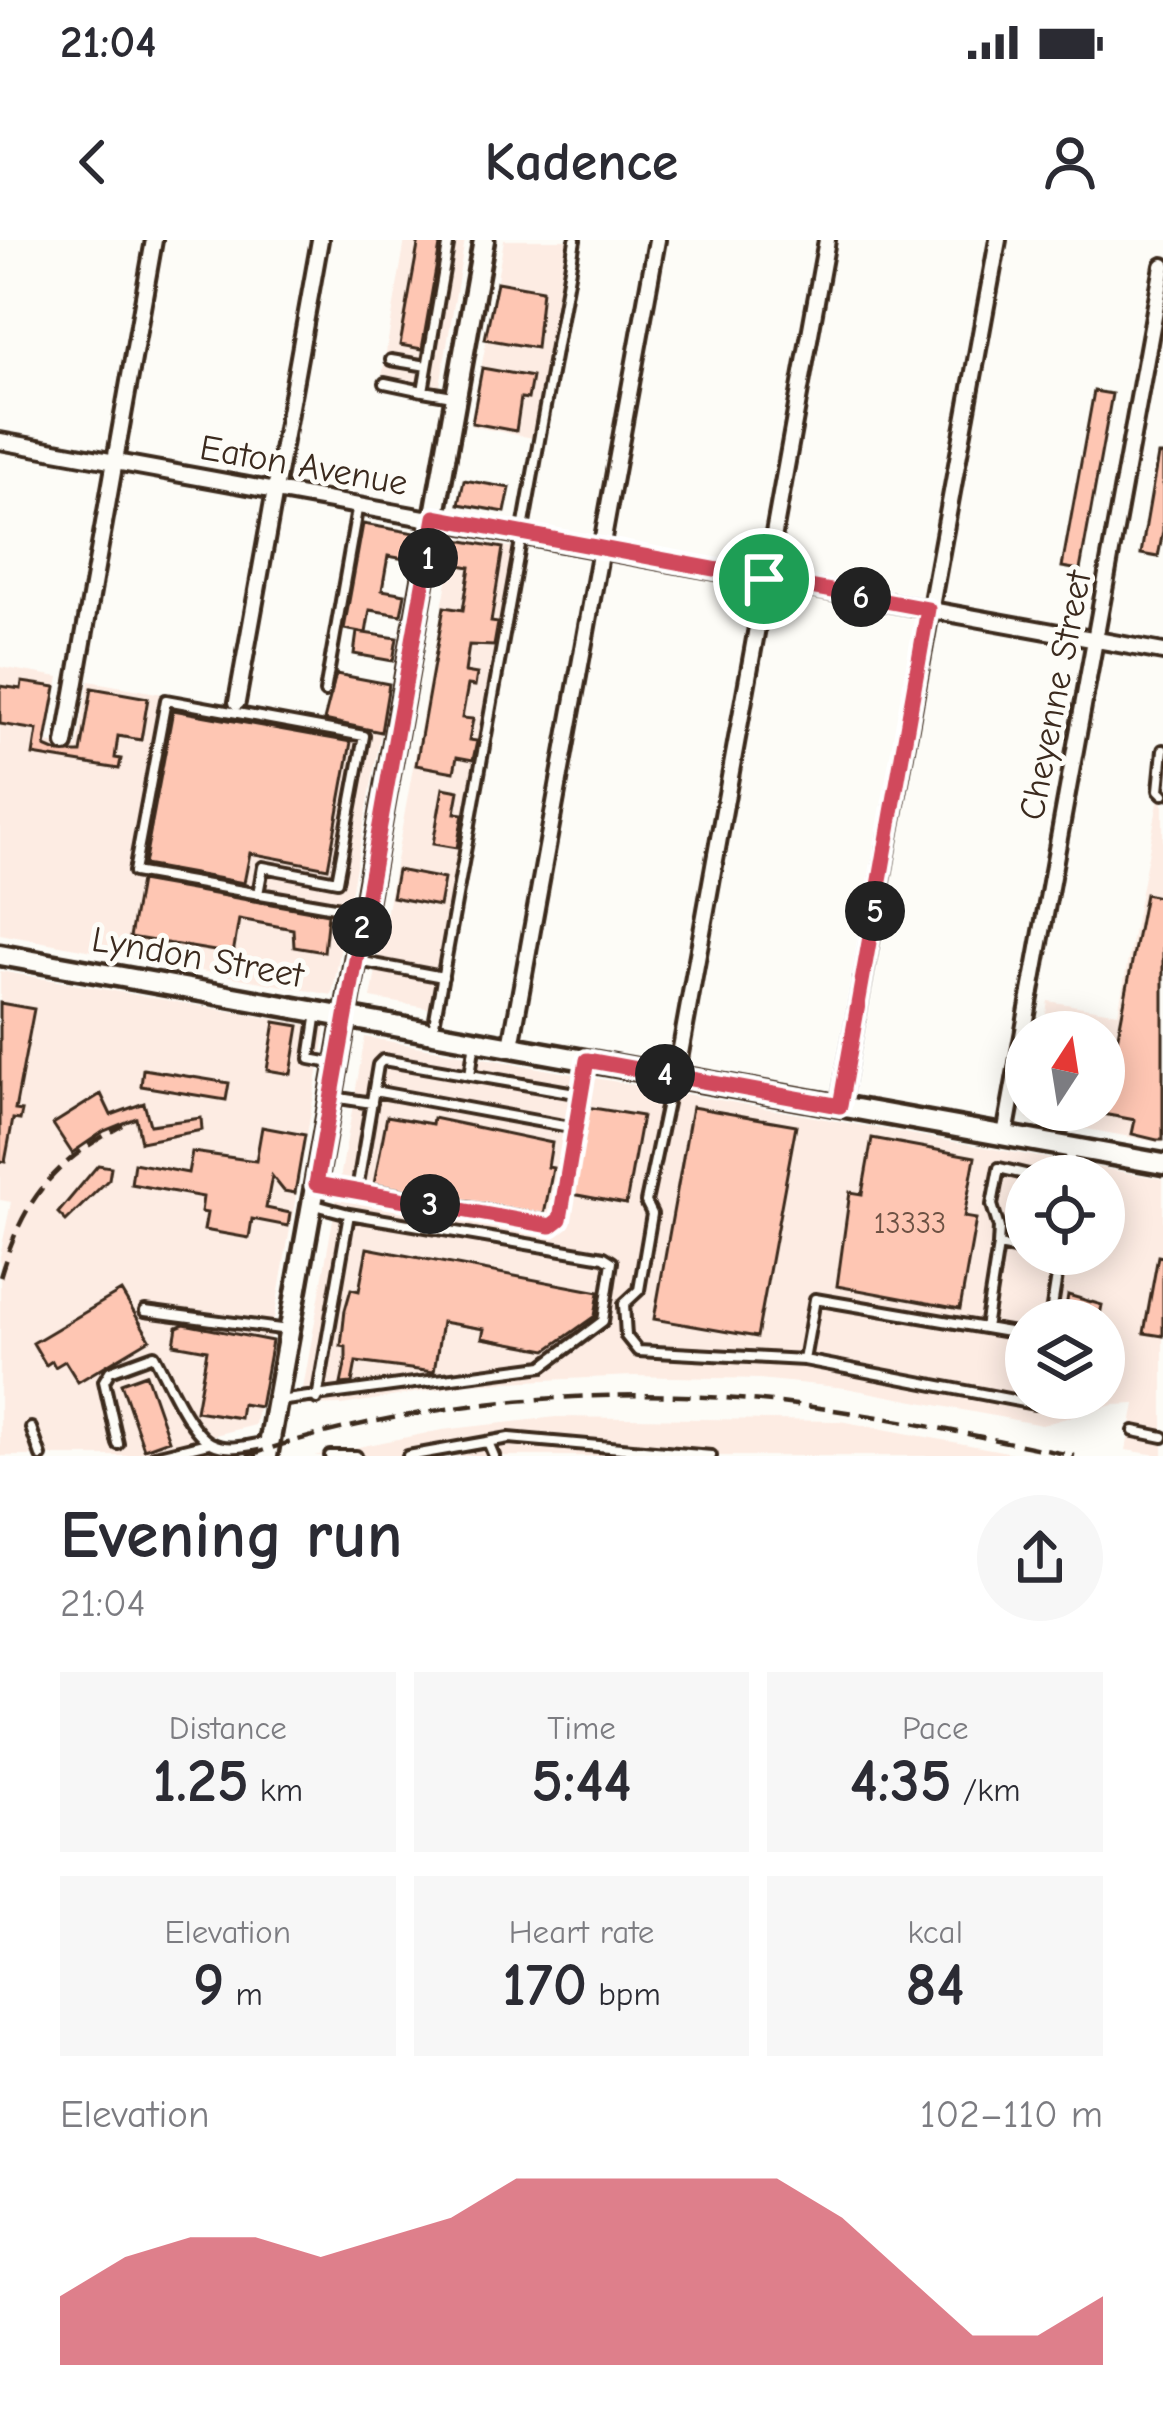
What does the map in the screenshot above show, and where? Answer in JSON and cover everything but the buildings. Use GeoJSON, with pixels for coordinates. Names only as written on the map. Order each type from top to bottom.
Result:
{"type":"FeatureCollection","features":[{"type":"Feature","properties":{"kind":"street"},"geometry":{"type":"LineString","coordinates":[[65,744],[154,240]]}},
{"type":"Feature","properties":{"kind":"street"},"geometry":{"type":"LineString","coordinates":[[237,702],[320,240]]}},
{"type":"Feature","properties":{"kind":"street"},"geometry":{"type":"LineString","coordinates":[[268,1449],[484,240]]}},
{"type":"Feature","properties":{"kind":"street"},"geometry":{"type":"LineString","coordinates":[[511,1046],[657,240]]}},
{"type":"Feature","properties":{"kind":"street"},"geometry":{"type":"LineString","coordinates":[[674,1075],[827,240]]}},
{"type":"Feature","properties":{"kind":"street"},"geometry":{"type":"LineString","coordinates":[[840,1106],[998,240]]}},
{"type":"Feature","properties":{"kind":"street","name":"Cheyenne Street"},"geometry":{"type":"LineString","coordinates":[[1005,1135],[1163,266]]}},
{"type":"Feature","properties":{"kind":"street","name":"Eaton Avenue"},"geometry":{"type":"LineString","coordinates":[[0,441],[1163,652]]}},
{"type":"Feature","properties":{"kind":"street","name":"Lyndon Street"},"geometry":{"type":"LineString","coordinates":[[0,955],[1163,1164]]}},
{"type":"Feature","properties":{"kind":"lane"},"geometry":{"type":"LineString","coordinates":[[423,391],[449,240]]}},
{"type":"Feature","properties":{"kind":"lane"},"geometry":{"type":"LineString","coordinates":[[433,1032],[575,240]]}},
{"type":"Feature","properties":{"kind":"lane"},"geometry":{"type":"LineString","coordinates":[[391,360],[427,366]]}},
{"type":"Feature","properties":{"kind":"lane"},"geometry":{"type":"LineString","coordinates":[[385,383],[456,397]]}},
{"type":"Feature","properties":{"kind":"lane"},"geometry":{"type":"LineString","coordinates":[[325,692],[358,504]]}},
{"type":"Feature","properties":{"kind":"lane"},"geometry":{"type":"LineString","coordinates":[[258,894],[263,867],[337,881],[364,736],[166,700],[134,872],[365,913]]}},
{"type":"Feature","properties":{"kind":"lane"},"geometry":{"type":"LineString","coordinates":[[1163,750],[1159,790],[1163,794]]}},
{"type":"Feature","properties":{"kind":"lane"},"geometry":{"type":"LineString","coordinates":[[356,961],[443,977]]}},
{"type":"Feature","properties":{"kind":"lane"},"geometry":{"type":"LineString","coordinates":[[317,1011],[310,1059],[338,1064]]}},
{"type":"Feature","properties":{"kind":"lane"},"geometry":{"type":"LineString","coordinates":[[470,1075],[475,1039]]}},
{"type":"Feature","properties":{"kind":"lane"},"geometry":{"type":"LineString","coordinates":[[357,1190],[382,1060],[581,1094]]}},
{"type":"Feature","properties":{"kind":"lane"},"geometry":{"type":"LineString","coordinates":[[316,1184],[551,1226],[560,1219],[587,1060]]}},
{"type":"Feature","properties":{"kind":"lane"},"geometry":{"type":"LineString","coordinates":[[674,1075],[646,1202],[652,1214],[638,1290],[624,1304],[626,1336],[638,1351],[804,1360],[1005,1398]]}},
{"type":"Feature","properties":{"kind":"lane"},"geometry":{"type":"LineString","coordinates":[[374,1091],[574,1128]]}},
{"type":"Feature","properties":{"kind":"lane"},"geometry":{"type":"LineString","coordinates":[[332,1097],[372,1103]]}},
{"type":"Feature","properties":{"kind":"lane"},"geometry":{"type":"LineString","coordinates":[[1070,1155],[1072,1146]]}},
{"type":"Feature","properties":{"kind":"lane"},"geometry":{"type":"LineString","coordinates":[[985,1328],[998,1246],[992,1205],[999,1168],[1005,1169]]}},
{"type":"Feature","properties":{"kind":"lane"},"geometry":{"type":"LineString","coordinates":[[277,1401],[543,1366],[603,1321],[612,1262],[604,1257],[313,1204]]}},
{"type":"Feature","properties":{"kind":"lane"},"geometry":{"type":"LineString","coordinates":[[316,1399],[349,1214]]}},
{"type":"Feature","properties":{"kind":"lane"},"geometry":{"type":"LineString","coordinates":[[998,1246],[1005,1247]]}},
{"type":"Feature","properties":{"kind":"lane"},"geometry":{"type":"LineString","coordinates":[[804,1360],[815,1299],[1005,1331]]}},
{"type":"Feature","properties":{"kind":"lane"},"geometry":{"type":"LineString","coordinates":[[145,1311],[290,1330]]}},
{"type":"Feature","properties":{"kind":"lane"},"geometry":{"type":"LineString","coordinates":[[118,1444],[104,1381],[110,1371],[154,1355],[188,1418],[208,1443]]}},
{"type":"Feature","properties":{"kind":"lane"},"geometry":{"type":"LineString","coordinates":[[32,1428],[41,1456]]}},
{"type":"Feature","properties":{"kind":"lane"},"geometry":{"type":"LineString","coordinates":[[1134,1431],[1163,1437]]}},
{"type":"Feature","properties":{"kind":"lane"},"geometry":{"type":"LineString","coordinates":[[408,1456],[508,1438],[711,1456]]}},
{"type":"Feature","properties":{"kind":"lane"},"geometry":{"type":"LineString","coordinates":[[488,1442],[494,1456]]}},
{"type":"Feature","properties":{"kind":"lane"},"geometry":{"type":"LineString","coordinates":[[155,1456],[208,1443],[268,1449]]}},
{"type":"Feature","properties":{"kind":"lane"},"geometry":{"type":"LineString","coordinates":[[330,1456],[356,1456]]}},
{"type":"Feature","properties":{"kind":"shaded area"},"geometry":{"type":"Polygon","coordinates":[[[405,240],[465,240],[440,386],[382,376],[405,240]]]}},
{"type":"Feature","properties":{"kind":"shaded area"},"geometry":{"type":"Polygon","coordinates":[[[504,240],[569,240],[533,438],[471,426],[504,240]]]}},
{"type":"Feature","properties":{"kind":"shaded area"},"geometry":{"type":"Polygon","coordinates":[[[455,537],[515,548],[432,1009],[371,998],[455,537]]]}},
{"type":"Feature","properties":{"kind":"shaded area"},"geometry":{"type":"Polygon","coordinates":[[[0,667],[59,677],[47,743],[77,748],[89,681],[381,733],[332,995],[0,934],[0,667]]]}},
{"type":"Feature","properties":{"kind":"shaded area"},"geometry":{"type":"Polygon","coordinates":[[[1163,776],[1163,1143],[1098,1131],[1125,1131],[1125,1011],[1118,1011],[1163,776]]]}},
{"type":"Feature","properties":{"kind":"shaded area"},"geometry":{"type":"Polygon","coordinates":[[[0,971],[326,1028],[255,1425],[131,1456],[0,1456],[0,1256],[11,1202],[0,1200],[0,971]]]}},
{"type":"Feature","properties":{"kind":"shaded area"},"geometry":{"type":"Polygon","coordinates":[[[1048,1001],[1106,1011],[1046,1011],[1048,1001]]]}},
{"type":"Feature","properties":{"kind":"shaded area"},"geometry":{"type":"Polygon","coordinates":[[[365,1037],[1028,1155],[1005,1155],[1005,1275],[1125,1275],[1125,1172],[1163,1179],[1163,1456],[1126,1450],[1135,1404],[1125,1404],[1125,1299],[1005,1299],[1005,1418],[846,1388],[759,1379],[633,1376],[470,1384],[342,1405],[300,1406],[365,1037]]]}},
{"type":"Feature","properties":{"kind":"shaded area"},"geometry":{"type":"Polygon","coordinates":[[[556,1417],[840,1421],[1029,1456],[314,1456],[442,1430],[556,1417]]]}},
{"type":"Feature","properties":{"kind":"shaded area"},"geometry":{"type":"Polygon","coordinates":[[[1010,1419],[1063,1419],[1042,1425],[1010,1419]]]}},
{"type":"Feature","properties":{"kind":"railway"},"geometry":{"type":"LineString","coordinates":[[0,1277],[19,1226],[44,1186],[77,1154],[123,1125]]}},
{"type":"Feature","properties":{"kind":"railway"},"geometry":{"type":"LineString","coordinates":[[247,1456],[376,1421],[444,1409],[585,1396],[655,1395],[824,1409],[1075,1456]]}},
{"type":"Feature","properties":{"kind":"route"},"geometry":{"type":"LineString","coordinates":[[435,517],[764,579],[928,609],[840,1106],[587,1060],[560,1219],[551,1226],[316,1184],[435,517]]}}]}
